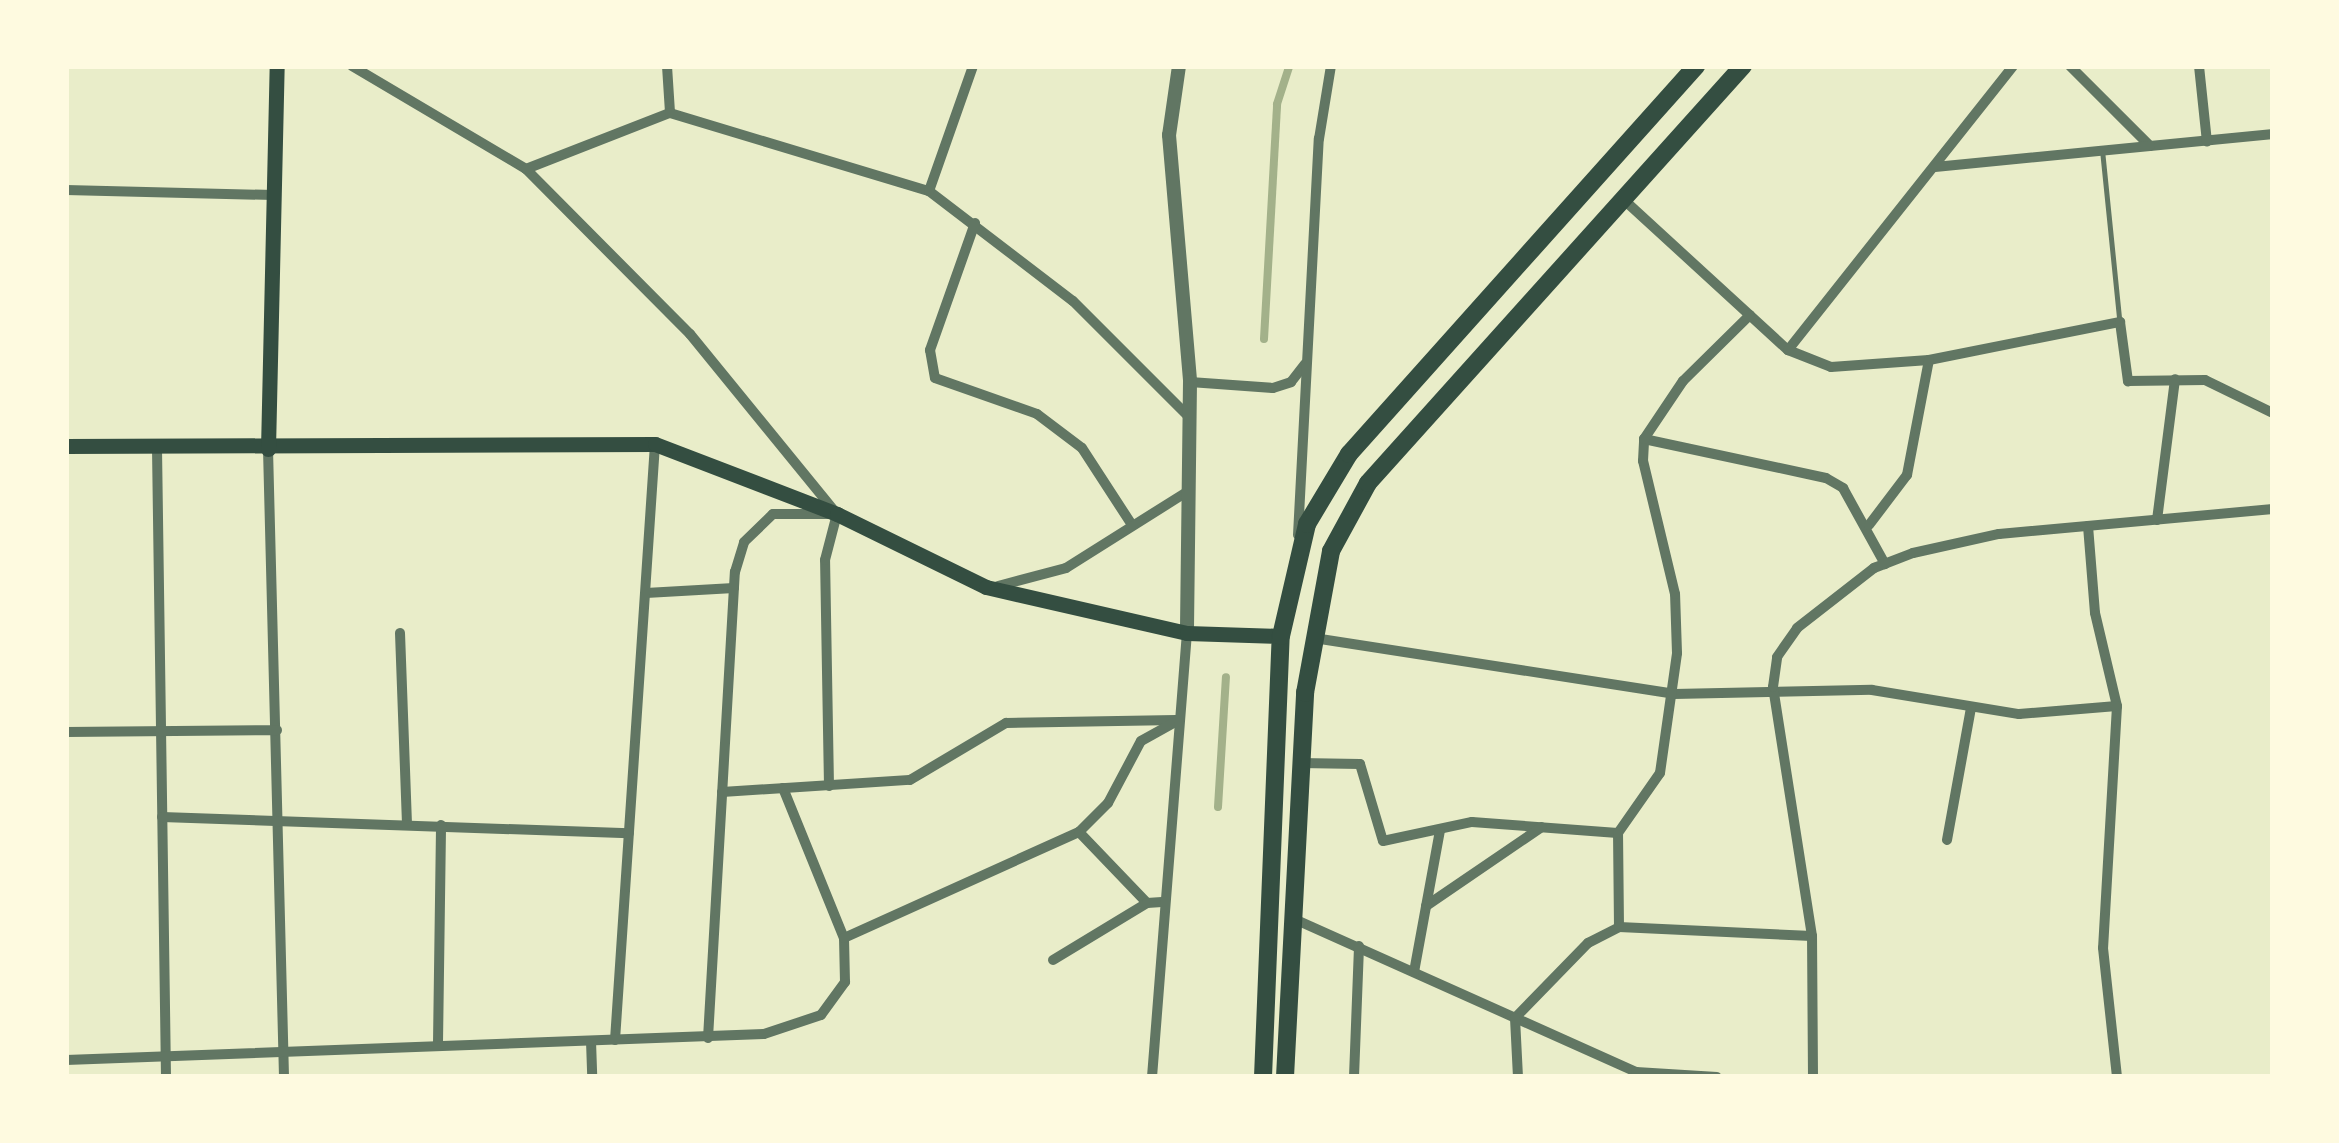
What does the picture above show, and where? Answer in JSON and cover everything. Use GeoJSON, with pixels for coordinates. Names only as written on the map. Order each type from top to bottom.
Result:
{"type":"FeatureCollection","features":[{"type":"Feature","properties":{"kind":"highway"},"geometry":{"type":"LineString","coordinates":[[1263,1077],[1280,636],[1307,524],[1349,454],[1696,66]]}},
{"type":"Feature","properties":{"kind":"highway"},"geometry":{"type":"LineString","coordinates":[[1285,1077],[1305,693],[1331,551],[1368,483],[1743,66]]}},
{"type":"Feature","properties":{"kind":"highway"},"geometry":{"type":"LineString","coordinates":[[1280,636],[1300,646],[1305,693]]}},
{"type":"Feature","properties":{"kind":"main road"},"geometry":{"type":"LineString","coordinates":[[268,449],[277,66]]}},
{"type":"Feature","properties":{"kind":"main road"},"geometry":{"type":"LineString","coordinates":[[66,446],[268,449],[655,444],[837,514],[986,586],[1187,633],[1280,636]]}},
{"type":"Feature","properties":{"kind":"street"},"geometry":{"type":"LineString","coordinates":[[352,66],[526,170],[689,334],[837,514]]}},
{"type":"Feature","properties":{"kind":"street"},"geometry":{"type":"LineString","coordinates":[[667,66],[670,113]]}},
{"type":"Feature","properties":{"kind":"street"},"geometry":{"type":"LineString","coordinates":[[929,191],[973,66]]}},
{"type":"Feature","properties":{"kind":"street"},"geometry":{"type":"LineString","coordinates":[[1152,1077],[1162,902],[1187,633],[1185,493],[1190,382],[1169,135],[1179,66]]}},
{"type":"Feature","properties":{"kind":"street"},"geometry":{"type":"LineString","coordinates":[[1297,557],[1331,66]]}},
{"type":"Feature","properties":{"kind":"street"},"geometry":{"type":"LineString","coordinates":[[1788,350],[2013,66]]}},
{"type":"Feature","properties":{"kind":"street"},"geometry":{"type":"LineString","coordinates":[[2070,66],[2150,146]]}},
{"type":"Feature","properties":{"kind":"street"},"geometry":{"type":"LineString","coordinates":[[2199,66],[2207,142]]}},
{"type":"Feature","properties":{"kind":"street"},"geometry":{"type":"LineString","coordinates":[[526,170],[670,113],[929,191],[1073,301],[1189,416]]}},
{"type":"Feature","properties":{"kind":"street"},"geometry":{"type":"LineString","coordinates":[[1935,167],[2273,134]]}},
{"type":"Feature","properties":{"kind":"street"},"geometry":{"type":"LineString","coordinates":[[66,190],[274,195]]}},
{"type":"Feature","properties":{"kind":"street"},"geometry":{"type":"LineString","coordinates":[[1623,198],[1788,350],[1831,368],[1928,360],[2120,322],[2128,382],[2175,379],[2222,386],[2273,413]]}},
{"type":"Feature","properties":{"kind":"street"},"geometry":{"type":"LineString","coordinates":[[975,223],[930,350],[935,378],[1037,414],[1082,448],[1130,522]]}},
{"type":"Feature","properties":{"kind":"street"},"geometry":{"type":"LineString","coordinates":[[1619,927],[1618,833],[1660,773],[1674,694],[1678,616],[1644,439],[1683,381],[1750,315]]}},
{"type":"Feature","properties":{"kind":"street"},"geometry":{"type":"LineString","coordinates":[[1869,525],[1907,475],[1928,360]]}},
{"type":"Feature","properties":{"kind":"street"},"geometry":{"type":"LineString","coordinates":[[1190,382],[1273,388],[1291,382],[1307,362]]}},
{"type":"Feature","properties":{"kind":"street"},"geometry":{"type":"LineString","coordinates":[[2157,520],[2175,379]]}},
{"type":"Feature","properties":{"kind":"street"},"geometry":{"type":"LineString","coordinates":[[1644,439],[1826,478],[1843,488],[1869,525],[1885,564]]}},
{"type":"Feature","properties":{"kind":"street"},"geometry":{"type":"LineString","coordinates":[[615,1040],[655,444]]}},
{"type":"Feature","properties":{"kind":"street"},"geometry":{"type":"LineString","coordinates":[[158,448],[166,1077]]}},
{"type":"Feature","properties":{"kind":"street"},"geometry":{"type":"LineString","coordinates":[[268,449],[284,1077]]}},
{"type":"Feature","properties":{"kind":"street"},"geometry":{"type":"LineString","coordinates":[[986,586],[1066,568],[1130,522],[1185,493]]}},
{"type":"Feature","properties":{"kind":"street"},"geometry":{"type":"LineString","coordinates":[[1813,1077],[1813,936],[1773,686],[1778,657],[1797,628],[1885,564],[1999,533],[2273,509]]}},
{"type":"Feature","properties":{"kind":"street"},"geometry":{"type":"LineString","coordinates":[[708,1038],[734,588],[744,542],[773,514],[837,514]]}},
{"type":"Feature","properties":{"kind":"street"},"geometry":{"type":"LineString","coordinates":[[829,786],[825,560],[837,514]]}},
{"type":"Feature","properties":{"kind":"street"},"geometry":{"type":"LineString","coordinates":[[2088,526],[2095,613],[2117,706],[2103,948],[2117,1077]]}},
{"type":"Feature","properties":{"kind":"street"},"geometry":{"type":"LineString","coordinates":[[646,593],[734,588]]}},
{"type":"Feature","properties":{"kind":"street"},"geometry":{"type":"LineString","coordinates":[[400,633],[407,824]]}},
{"type":"Feature","properties":{"kind":"street"},"geometry":{"type":"LineString","coordinates":[[1313,638],[1674,694],[1773,686],[1872,690],[1971,708],[2052,715],[2117,706]]}},
{"type":"Feature","properties":{"kind":"street"},"geometry":{"type":"LineString","coordinates":[[1947,840],[1971,708]]}},
{"type":"Feature","properties":{"kind":"street"},"geometry":{"type":"LineString","coordinates":[[722,792],[910,780],[1006,723],[1179,720]]}},
{"type":"Feature","properties":{"kind":"street"},"geometry":{"type":"LineString","coordinates":[[844,938],[1079,832],[1108,802],[1142,741],[1179,720]]}},
{"type":"Feature","properties":{"kind":"street"},"geometry":{"type":"LineString","coordinates":[[66,732],[161,735],[277,730]]}},
{"type":"Feature","properties":{"kind":"street"},"geometry":{"type":"LineString","coordinates":[[1300,764],[1360,764],[1383,841],[1472,822],[1618,833]]}},
{"type":"Feature","properties":{"kind":"street"},"geometry":{"type":"LineString","coordinates":[[66,1060],[439,1042],[708,1038],[764,1034],[821,1015],[845,982],[844,938],[783,788]]}},
{"type":"Feature","properties":{"kind":"street"},"geometry":{"type":"LineString","coordinates":[[163,817],[629,833]]}},
{"type":"Feature","properties":{"kind":"street"},"geometry":{"type":"LineString","coordinates":[[439,1042],[441,825]]}},
{"type":"Feature","properties":{"kind":"street"},"geometry":{"type":"LineString","coordinates":[[1426,905],[1542,827]]}},
{"type":"Feature","properties":{"kind":"street"},"geometry":{"type":"LineString","coordinates":[[1414,972],[1440,831]]}},
{"type":"Feature","properties":{"kind":"street"},"geometry":{"type":"LineString","coordinates":[[1079,832],[1148,903]]}},
{"type":"Feature","properties":{"kind":"street"},"geometry":{"type":"LineString","coordinates":[[1053,960],[1148,903],[1162,902]]}},
{"type":"Feature","properties":{"kind":"street"},"geometry":{"type":"LineString","coordinates":[[1292,918],[1636,1072],[1717,1077]]}},
{"type":"Feature","properties":{"kind":"street"},"geometry":{"type":"LineString","coordinates":[[1518,1077],[1515,1018],[1563,965],[1619,927],[1813,936]]}},
{"type":"Feature","properties":{"kind":"street"},"geometry":{"type":"LineString","coordinates":[[1354,1077],[1359,946]]}},
{"type":"Feature","properties":{"kind":"street"},"geometry":{"type":"LineString","coordinates":[[591,1041],[592,1077]]}},
{"type":"Feature","properties":{"kind":"lane"},"geometry":{"type":"LineString","coordinates":[[2103,151],[2120,322]]}},
{"type":"Feature","properties":{"kind":"waterway"},"geometry":{"type":"LineString","coordinates":[[1264,339],[1277,104],[1289,66]]}},
{"type":"Feature","properties":{"kind":"waterway"},"geometry":{"type":"LineString","coordinates":[[1218,807],[1226,677]]}}]}
